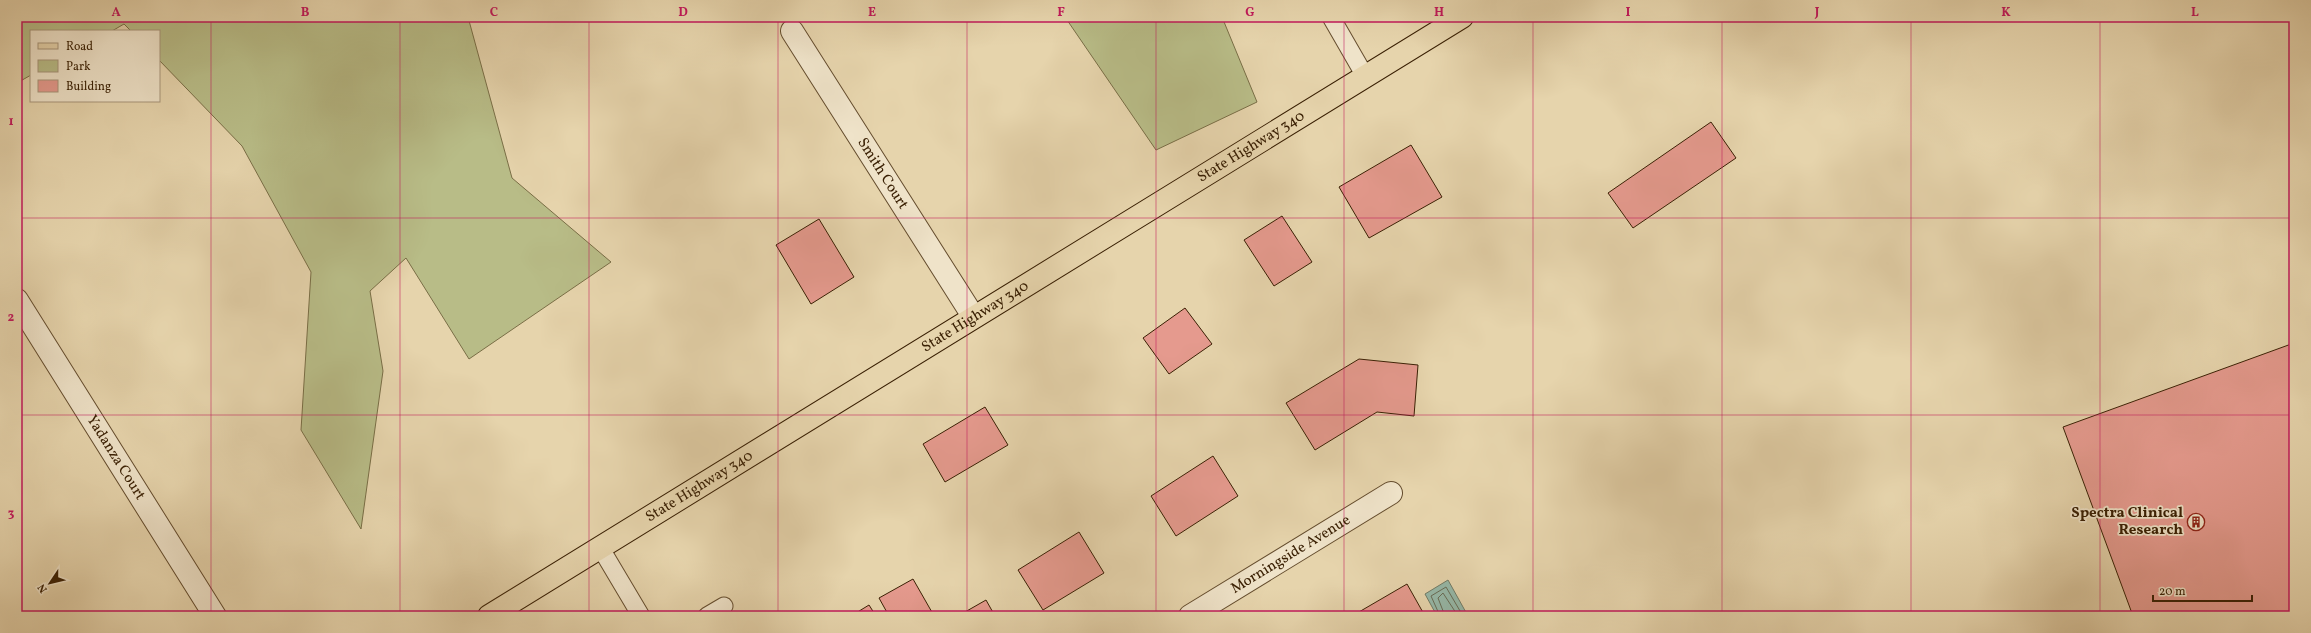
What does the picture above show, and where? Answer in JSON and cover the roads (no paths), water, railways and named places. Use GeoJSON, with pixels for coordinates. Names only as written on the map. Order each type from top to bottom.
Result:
{"type":"FeatureCollection","features":[{"type":"Feature","properties":{"kind":"main road","name":"State Highway 340"},"geometry":{"type":"LineString","coordinates":[[489,616],[973,316],[1462,17]]}},
{"type":"Feature","properties":{"kind":"street","name":"Smith Court"},"geometry":{"type":"LineString","coordinates":[[792,31],[973,316]]}},
{"type":"Feature","properties":{"kind":"street","name":"Yadanza Court"},"geometry":{"type":"LineString","coordinates":[[17,300],[215,616]]}},
{"type":"Feature","properties":{"kind":"street","name":"Morningside Avenue"},"geometry":{"type":"LineString","coordinates":[[1190,616],[1391,493]]}},
{"type":"Feature","properties":{"kind":"lane"},"geometry":{"type":"LineString","coordinates":[[1331,17],[1365,76]]}},
{"type":"Feature","properties":{"kind":"lane"},"geometry":{"type":"LineString","coordinates":[[600,547],[641,616]]}},
{"type":"Feature","properties":{"kind":"lane"},"geometry":{"type":"LineString","coordinates":[[707,616],[724,606]]}},
{"type":"Feature","properties":{"kind":"water"},"geometry":{"type":"Polygon","coordinates":[[[1448,580],[1468,616],[1437,616],[1425,594],[1448,580]]]}},
{"type":"Feature","properties":{"kind":"place","name":"Spectra Clinical Research"},"geometry":{"type":"Point","coordinates":[2196,522]}}]}
